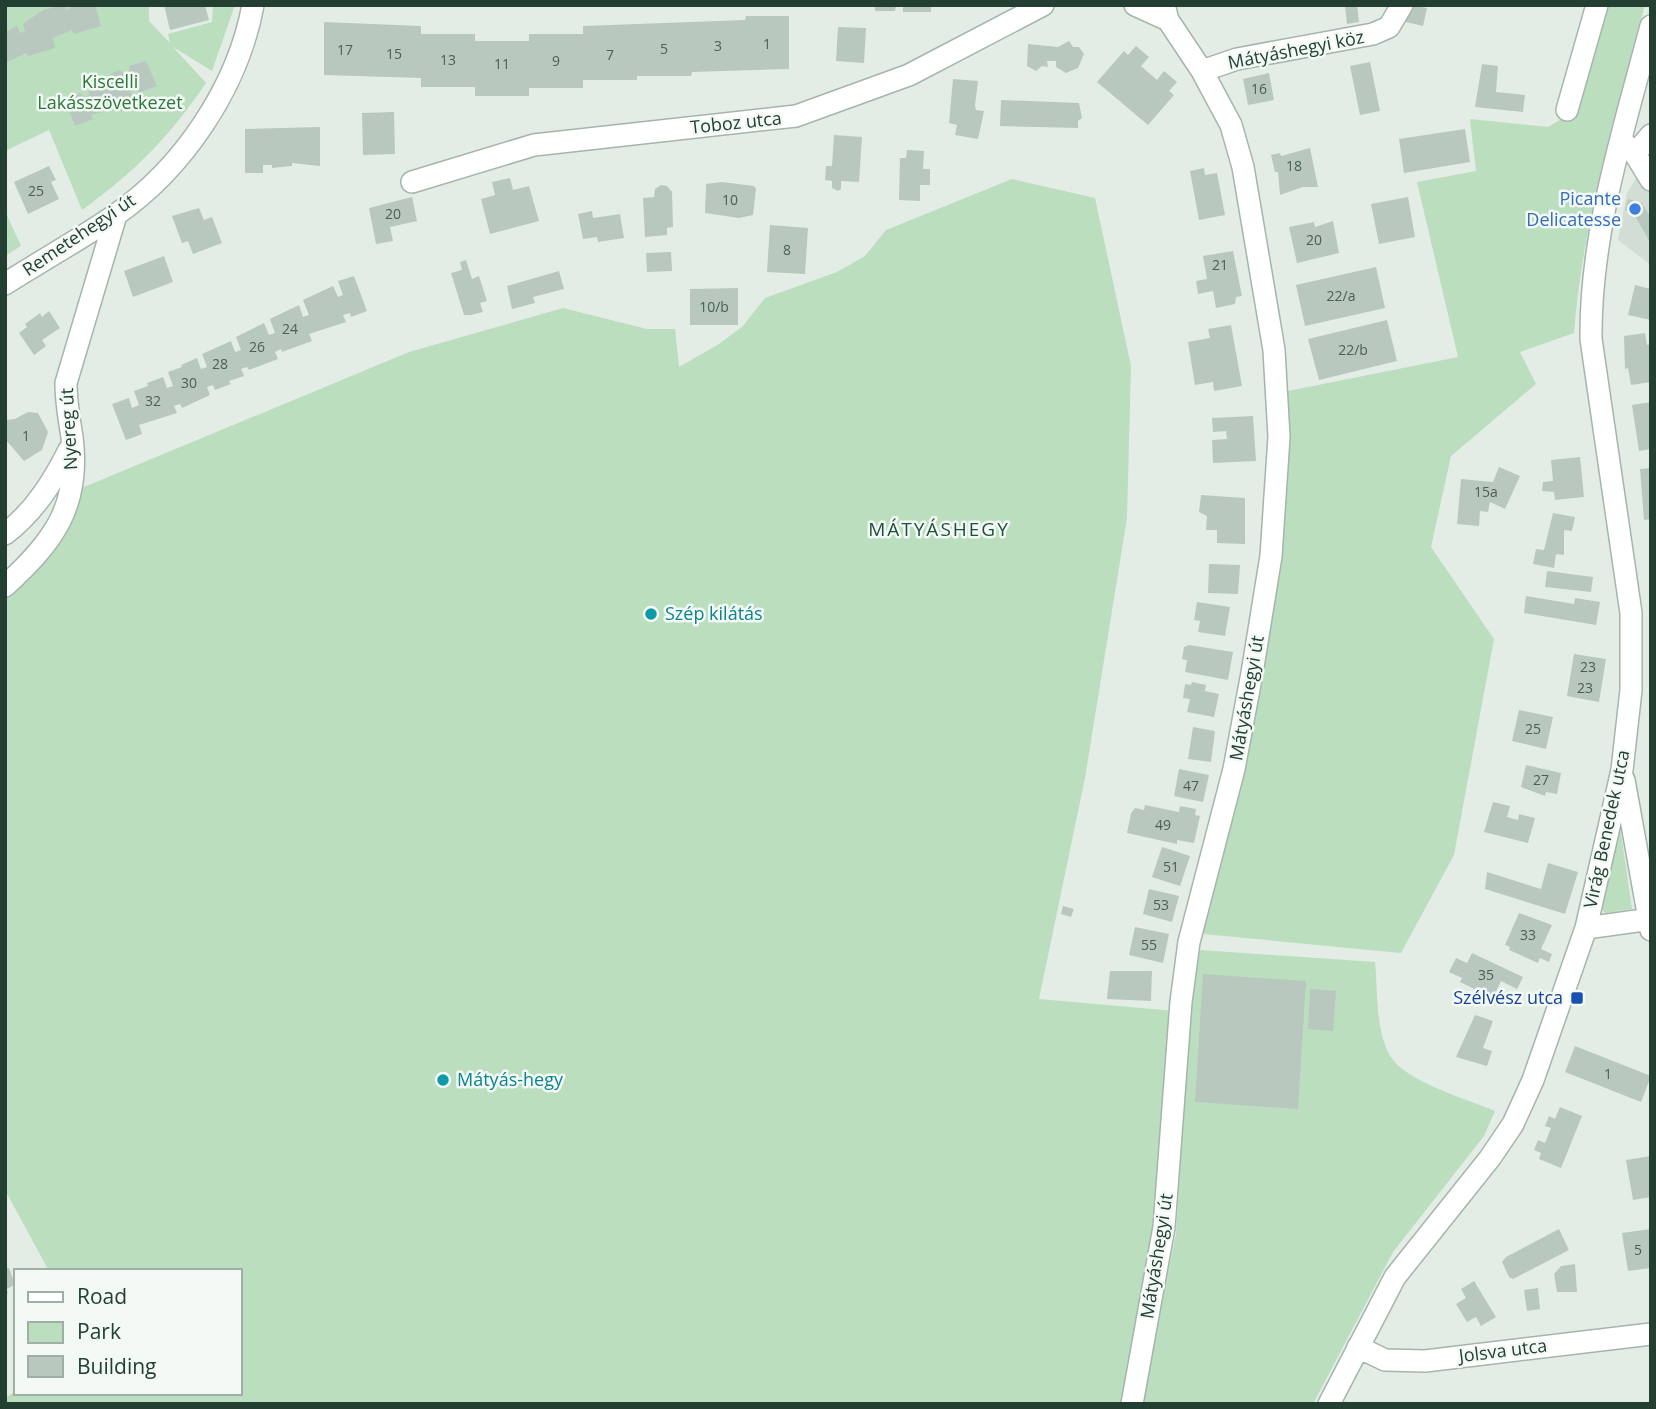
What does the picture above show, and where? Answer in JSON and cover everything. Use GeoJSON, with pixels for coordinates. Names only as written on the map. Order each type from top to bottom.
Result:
{"type":"FeatureCollection","features":[{"type":"Feature","properties":{"kind":"street","name":"Remetehegyi út"},"geometry":{"type":"LineString","coordinates":[[5,284],[116,215],[182,153],[215,105],[236,63],[253,5]]}},
{"type":"Feature","properties":{"kind":"street","name":"Toboz utca"},"geometry":{"type":"LineString","coordinates":[[412,182],[534,145],[796,116],[909,75],[1043,5]]}},
{"type":"Feature","properties":{"kind":"street"},"geometry":{"type":"LineString","coordinates":[[1135,5],[1166,12]]}},
{"type":"Feature","properties":{"kind":"street","name":"Mátyáshegyi köz"},"geometry":{"type":"LineString","coordinates":[[1202,71],[1237,59],[1362,37],[1389,27],[1402,5]]}},
{"type":"Feature","properties":{"kind":"street"},"geometry":{"type":"LineString","coordinates":[[1567,110],[1597,5]]}},
{"type":"Feature","properties":{"kind":"street","name":"Mátyáshegyi út"},"geometry":{"type":"LineString","coordinates":[[1132,1404],[1164,1227],[1180,1015],[1189,942],[1234,769],[1271,556],[1277,494],[1277,376],[1249,199],[1231,125],[1166,12]]}},
{"type":"Feature","properties":{"kind":"street","name":"Virág Benedek utca"},"geometry":{"type":"LineString","coordinates":[[1329,1404],[1395,1277],[1513,1124],[1533,1080],[1586,928],[1622,770],[1631,690],[1630,613],[1591,339],[1594,265],[1628,147],[1651,26]]}},
{"type":"Feature","properties":{"kind":"street"},"geometry":{"type":"LineString","coordinates":[[1651,135],[1628,147],[1651,180]]}},
{"type":"Feature","properties":{"kind":"street","name":"Nyereg út"},"geometry":{"type":"LineString","coordinates":[[5,586],[36,557],[58,528],[72,492],[72,445],[66,383],[116,215]]}},
{"type":"Feature","properties":{"kind":"street"},"geometry":{"type":"LineString","coordinates":[[5,534],[32,510],[54,480],[72,445]]}},
{"type":"Feature","properties":{"kind":"street"},"geometry":{"type":"LineString","coordinates":[[1586,928],[1650,922],[1622,770]]}},
{"type":"Feature","properties":{"kind":"street","name":"Jolsva utca"},"geometry":{"type":"LineString","coordinates":[[1358,1347],[1385,1360],[1425,1360],[1651,1334]]}},
{"type":"Feature","properties":{"kind":"shaded area"},"geometry":{"type":"Polygon","coordinates":[[[1651,153],[1651,265],[1618,240],[1627,193],[1651,153]]]}},
{"type":"Feature","properties":{"kind":"green space","name":"Kiscelli Lakásszövetkezet"},"geometry":{"type":"Polygon","coordinates":[[[5,5],[149,5],[149,21],[170,43],[168,34],[212,22],[213,5],[235,5],[212,71],[173,47],[206,83],[179,120],[150,152],[82,210],[49,130],[5,151],[5,5]]]}},
{"type":"Feature","properties":{"kind":"green space"},"geometry":{"type":"Polygon","coordinates":[[[1604,5],[1645,5],[1593,208],[1578,291],[1574,333],[1520,352],[1536,384],[1451,456],[1431,547],[1494,639],[1454,855],[1401,953],[1203,934],[1255,713],[1282,537],[1288,391],[1458,357],[1417,182],[1476,171],[1470,119],[1548,127],[1570,114],[1604,5]]]}},
{"type":"Feature","properties":{"kind":"green space"},"geometry":{"type":"Polygon","coordinates":[[[1012,179],[1095,198],[1131,366],[1127,518],[1085,778],[1039,999],[1175,1011],[1163,1179],[1128,1404],[5,1404],[5,1398],[14,1392],[14,1395],[242,1395],[242,1269],[48,1269],[5,1190],[5,586],[72,492],[409,352],[563,308],[647,329],[675,329],[679,367],[719,344],[743,326],[765,298],[837,272],[865,256],[886,230],[1012,179]]]}},
{"type":"Feature","properties":{"kind":"green space"},"geometry":{"type":"Polygon","coordinates":[[[5,211],[21,246],[5,256],[5,211]]]}},
{"type":"Feature","properties":{"kind":"green space"},"geometry":{"type":"Polygon","coordinates":[[[1620,827],[1632,909],[1605,913],[1601,909],[1620,827]]]}},
{"type":"Feature","properties":{"kind":"green space"},"geometry":{"type":"Polygon","coordinates":[[[1200,950],[1375,962],[1382,1036],[1398,1066],[1423,1082],[1495,1111],[1484,1136],[1393,1252],[1313,1404],[1141,1404],[1176,1233],[1191,1002],[1200,950]]]}},
{"type":"Feature","properties":{"kind":"building"},"geometry":{"type":"Polygon","coordinates":[[[64,5],[66,10],[71,8],[70,5],[95,5],[101,26],[74,34],[72,30],[53,38],[55,48],[28,56],[26,53],[7,62],[5,32],[17,26],[20,33],[25,31],[23,24],[43,10],[64,5]]]}},
{"type":"Feature","properties":{"kind":"building"},"geometry":{"type":"Polygon","coordinates":[[[164,5],[205,5],[209,20],[170,30],[164,5]]]}},
{"type":"Feature","properties":{"kind":"building"},"geometry":{"type":"Polygon","coordinates":[[[875,5],[896,5],[895,11],[875,11],[875,5]]]}},
{"type":"Feature","properties":{"kind":"building"},"geometry":{"type":"Polygon","coordinates":[[[903,5],[931,5],[931,12],[903,12],[903,5]]]}},
{"type":"Feature","properties":{"kind":"building"},"geometry":{"type":"Polygon","coordinates":[[[1357,5],[1359,22],[1347,24],[1345,6],[1357,5]]]}},
{"type":"Feature","properties":{"kind":"building"},"geometry":{"type":"Polygon","coordinates":[[[1410,5],[1427,8],[1423,26],[1406,22],[1410,5]]]}},
{"type":"Feature","properties":{"kind":"building"},"geometry":{"type":"Polygon","coordinates":[[[746,16],[789,16],[789,69],[692,72],[691,76],[637,76],[637,80],[583,80],[583,88],[529,88],[529,96],[475,96],[475,87],[421,87],[421,78],[324,75],[324,22],[421,26],[421,34],[475,34],[475,41],[529,41],[529,34],[583,34],[583,26],[745,20],[746,16]]]}},
{"type":"Feature","properties":{"kind":"building"},"geometry":{"type":"Polygon","coordinates":[[[838,27],[866,28],[864,63],[836,61],[838,27]]]}},
{"type":"Feature","properties":{"kind":"building"},"geometry":{"type":"Polygon","coordinates":[[[1069,41],[1084,54],[1078,68],[1066,73],[1056,67],[1056,61],[1047,61],[1048,67],[1042,66],[1036,71],[1027,66],[1028,44],[1058,47],[1069,41]]]}},
{"type":"Feature","properties":{"kind":"building"},"geometry":{"type":"Polygon","coordinates":[[[1136,46],[1149,57],[1141,66],[1157,80],[1164,71],[1177,82],[1169,91],[1174,95],[1148,125],[1097,82],[1124,51],[1128,55],[1136,46]]]}},
{"type":"Feature","properties":{"kind":"building"},"geometry":{"type":"Polygon","coordinates":[[[146,61],[157,86],[138,93],[137,90],[130,92],[132,96],[114,103],[116,108],[91,115],[93,119],[75,126],[65,101],[80,93],[84,97],[89,95],[89,88],[106,84],[104,79],[113,73],[120,70],[124,74],[129,72],[129,66],[146,61]]]}},
{"type":"Feature","properties":{"kind":"building"},"geometry":{"type":"Polygon","coordinates":[[[1370,62],[1380,111],[1360,115],[1350,66],[1370,62]]]}},
{"type":"Feature","properties":{"kind":"building"},"geometry":{"type":"Polygon","coordinates":[[[1482,64],[1498,66],[1496,92],[1525,95],[1523,112],[1475,107],[1482,64]]]}},
{"type":"Feature","properties":{"kind":"building"},"geometry":{"type":"Polygon","coordinates":[[[1269,73],[1274,100],[1248,105],[1243,79],[1269,73]]]}},
{"type":"Feature","properties":{"kind":"building"},"geometry":{"type":"Polygon","coordinates":[[[953,79],[978,81],[975,106],[976,110],[984,111],[978,139],[955,135],[957,125],[949,123],[953,79]]]}},
{"type":"Feature","properties":{"kind":"building"},"geometry":{"type":"Polygon","coordinates":[[[1001,100],[1079,103],[1082,118],[1078,121],[1078,128],[1000,126],[1001,100]]]}},
{"type":"Feature","properties":{"kind":"building"},"geometry":{"type":"Polygon","coordinates":[[[394,112],[395,154],[363,155],[362,113],[394,112]]]}},
{"type":"Feature","properties":{"kind":"building"},"geometry":{"type":"Polygon","coordinates":[[[320,127],[320,166],[292,163],[292,166],[272,168],[272,165],[263,165],[263,173],[245,173],[245,129],[320,127]]]}},
{"type":"Feature","properties":{"kind":"building"},"geometry":{"type":"Polygon","coordinates":[[[1465,129],[1470,162],[1404,173],[1399,139],[1465,129]]]}},
{"type":"Feature","properties":{"kind":"building"},"geometry":{"type":"Polygon","coordinates":[[[834,135],[862,137],[859,182],[841,181],[841,189],[838,191],[832,188],[832,181],[825,180],[826,166],[832,166],[834,135]]]}},
{"type":"Feature","properties":{"kind":"building"},"geometry":{"type":"Polygon","coordinates":[[[1310,148],[1318,187],[1303,187],[1280,195],[1278,172],[1275,172],[1271,155],[1280,153],[1281,156],[1310,148]]]}},
{"type":"Feature","properties":{"kind":"building"},"geometry":{"type":"Polygon","coordinates":[[[907,150],[924,151],[923,169],[930,169],[930,185],[920,185],[920,201],[899,200],[900,158],[906,158],[907,150]]]}},
{"type":"Feature","properties":{"kind":"building"},"geometry":{"type":"Polygon","coordinates":[[[49,166],[56,180],[51,182],[59,199],[28,214],[14,182],[49,166]]]}},
{"type":"Feature","properties":{"kind":"building"},"geometry":{"type":"Polygon","coordinates":[[[1204,168],[1205,175],[1217,173],[1225,215],[1199,220],[1190,171],[1204,168]]]}},
{"type":"Feature","properties":{"kind":"building"},"geometry":{"type":"Polygon","coordinates":[[[510,178],[513,190],[529,186],[539,221],[490,234],[481,199],[495,195],[492,182],[510,178]]]}},
{"type":"Feature","properties":{"kind":"building"},"geometry":{"type":"Polygon","coordinates":[[[722,182],[754,186],[756,189],[753,215],[739,218],[705,213],[706,184],[722,182]]]}},
{"type":"Feature","properties":{"kind":"building"},"geometry":{"type":"Polygon","coordinates":[[[661,185],[667,186],[672,192],[673,227],[667,228],[667,235],[645,237],[643,198],[654,197],[655,189],[661,185]]]}},
{"type":"Feature","properties":{"kind":"building"},"geometry":{"type":"Polygon","coordinates":[[[412,197],[417,221],[390,227],[393,241],[376,244],[369,208],[412,197]]]}},
{"type":"Feature","properties":{"kind":"building"},"geometry":{"type":"Polygon","coordinates":[[[1408,197],[1415,237],[1379,244],[1371,204],[1408,197]]]}},
{"type":"Feature","properties":{"kind":"building"},"geometry":{"type":"Polygon","coordinates":[[[1628,199],[1642,203],[1651,218],[1651,244],[1635,216],[1625,210],[1628,199]]]}},
{"type":"Feature","properties":{"kind":"building"},"geometry":{"type":"Polygon","coordinates":[[[199,208],[204,220],[212,217],[222,243],[193,254],[188,241],[182,243],[172,216],[199,208]]]}},
{"type":"Feature","properties":{"kind":"building"},"geometry":{"type":"Polygon","coordinates":[[[592,211],[593,218],[620,214],[624,238],[598,242],[597,237],[583,239],[578,214],[592,211]]]}},
{"type":"Feature","properties":{"kind":"building"},"geometry":{"type":"Polygon","coordinates":[[[1333,221],[1339,253],[1297,263],[1289,227],[1314,222],[1315,227],[1333,221]]]}},
{"type":"Feature","properties":{"kind":"building"},"geometry":{"type":"Polygon","coordinates":[[[770,225],[808,228],[805,274],[767,272],[770,225]]]}},
{"type":"Feature","properties":{"kind":"building"},"geometry":{"type":"Polygon","coordinates":[[[1233,251],[1242,296],[1236,297],[1235,304],[1216,308],[1213,291],[1198,294],[1196,281],[1207,279],[1203,256],[1233,251]]]}},
{"type":"Feature","properties":{"kind":"building"},"geometry":{"type":"Polygon","coordinates":[[[671,252],[672,271],[647,272],[646,253],[671,252]]]}},
{"type":"Feature","properties":{"kind":"building"},"geometry":{"type":"Polygon","coordinates":[[[164,256],[173,282],[133,297],[124,271],[164,256]]]}},
{"type":"Feature","properties":{"kind":"building"},"geometry":{"type":"Polygon","coordinates":[[[466,260],[472,279],[479,276],[487,301],[480,303],[483,312],[471,315],[464,315],[451,273],[462,270],[460,262],[466,260]]]}},
{"type":"Feature","properties":{"kind":"building"},"geometry":{"type":"Polygon","coordinates":[[[1376,267],[1385,308],[1305,326],[1296,285],[1376,267]]]}},
{"type":"Feature","properties":{"kind":"building"},"geometry":{"type":"Polygon","coordinates":[[[559,271],[564,289],[533,297],[535,303],[512,309],[507,286],[559,271]]]}},
{"type":"Feature","properties":{"kind":"building"},"geometry":{"type":"Polygon","coordinates":[[[354,276],[367,311],[351,317],[350,313],[343,315],[346,322],[309,334],[312,341],[275,352],[278,359],[249,370],[247,367],[241,369],[244,376],[229,381],[231,384],[215,390],[213,385],[207,387],[210,395],[182,408],[180,404],[174,406],[177,413],[139,425],[142,434],[126,440],[112,404],[129,398],[132,408],[139,405],[134,391],[148,386],[147,383],[163,377],[167,388],[173,386],[168,372],[197,358],[201,369],[207,367],[202,354],[231,341],[235,352],[241,350],[236,337],[264,323],[269,335],[275,333],[270,319],[299,305],[303,317],[309,315],[303,300],[333,286],[338,297],[343,295],[338,281],[354,276]]]}},
{"type":"Feature","properties":{"kind":"building"},"geometry":{"type":"Polygon","coordinates":[[[1635,285],[1651,289],[1651,320],[1628,315],[1635,285]]]}},
{"type":"Feature","properties":{"kind":"building"},"geometry":{"type":"Polygon","coordinates":[[[738,288],[738,325],[690,325],[690,289],[738,288]]]}},
{"type":"Feature","properties":{"kind":"building"},"geometry":{"type":"Polygon","coordinates":[[[49,311],[60,328],[42,340],[46,346],[34,355],[19,333],[27,327],[25,324],[40,313],[42,317],[49,311]]]}},
{"type":"Feature","properties":{"kind":"building"},"geometry":{"type":"Polygon","coordinates":[[[1387,320],[1397,361],[1319,380],[1308,339],[1387,320]]]}},
{"type":"Feature","properties":{"kind":"building"},"geometry":{"type":"Polygon","coordinates":[[[1231,325],[1242,386],[1214,391],[1213,382],[1195,385],[1188,342],[1210,338],[1208,329],[1231,325]]]}},
{"type":"Feature","properties":{"kind":"building"},"geometry":{"type":"Polygon","coordinates":[[[1645,333],[1647,345],[1651,344],[1651,382],[1631,385],[1628,368],[1625,369],[1624,336],[1645,333]]]}},
{"type":"Feature","properties":{"kind":"building"},"geometry":{"type":"Polygon","coordinates":[[[1651,402],[1651,449],[1639,451],[1632,405],[1651,402]]]}},
{"type":"Feature","properties":{"kind":"building"},"geometry":{"type":"Polygon","coordinates":[[[28,412],[38,413],[48,432],[42,450],[24,461],[5,439],[5,420],[15,419],[28,412]]]}},
{"type":"Feature","properties":{"kind":"building"},"geometry":{"type":"Polygon","coordinates":[[[1253,416],[1256,461],[1213,463],[1212,440],[1227,439],[1226,431],[1213,432],[1212,418],[1253,416]]]}},
{"type":"Feature","properties":{"kind":"building"},"geometry":{"type":"Polygon","coordinates":[[[1580,457],[1584,497],[1555,500],[1554,492],[1542,491],[1543,482],[1553,481],[1551,460],[1580,457]]]}},
{"type":"Feature","properties":{"kind":"building"},"geometry":{"type":"Polygon","coordinates":[[[1499,467],[1520,476],[1505,509],[1490,502],[1488,512],[1480,511],[1479,526],[1457,524],[1461,479],[1493,482],[1499,467]]]}},
{"type":"Feature","properties":{"kind":"building"},"geometry":{"type":"Polygon","coordinates":[[[1651,468],[1651,519],[1644,520],[1640,469],[1651,468]]]}},
{"type":"Feature","properties":{"kind":"building"},"geometry":{"type":"Polygon","coordinates":[[[1201,495],[1245,498],[1245,544],[1217,543],[1217,530],[1206,530],[1207,516],[1199,512],[1201,495]]]}},
{"type":"Feature","properties":{"kind":"building"},"geometry":{"type":"Polygon","coordinates":[[[1553,513],[1575,517],[1572,531],[1564,530],[1564,555],[1556,554],[1554,568],[1533,564],[1536,549],[1544,550],[1553,513]]]}},
{"type":"Feature","properties":{"kind":"building"},"geometry":{"type":"Polygon","coordinates":[[[1209,564],[1240,565],[1238,594],[1208,593],[1209,564]]]}},
{"type":"Feature","properties":{"kind":"building"},"geometry":{"type":"Polygon","coordinates":[[[1547,571],[1593,577],[1591,592],[1545,587],[1547,571]]]}},
{"type":"Feature","properties":{"kind":"building"},"geometry":{"type":"Polygon","coordinates":[[[1526,596],[1574,604],[1575,598],[1600,602],[1596,625],[1524,613],[1526,596]]]}},
{"type":"Feature","properties":{"kind":"building"},"geometry":{"type":"Polygon","coordinates":[[[1197,602],[1230,607],[1225,636],[1198,632],[1200,621],[1194,620],[1197,602]]]}},
{"type":"Feature","properties":{"kind":"building"},"geometry":{"type":"Polygon","coordinates":[[[1189,645],[1233,652],[1228,680],[1185,672],[1187,660],[1182,659],[1184,647],[1189,645]]]}},
{"type":"Feature","properties":{"kind":"building"},"geometry":{"type":"Polygon","coordinates":[[[1574,654],[1606,659],[1599,702],[1567,696],[1574,654]]]}},
{"type":"Feature","properties":{"kind":"building"},"geometry":{"type":"Polygon","coordinates":[[[1192,682],[1206,685],[1205,691],[1219,694],[1214,717],[1187,712],[1190,699],[1183,698],[1185,684],[1191,685],[1192,682]]]}},
{"type":"Feature","properties":{"kind":"building"},"geometry":{"type":"Polygon","coordinates":[[[1519,710],[1553,717],[1546,749],[1512,741],[1519,710]]]}},
{"type":"Feature","properties":{"kind":"building"},"geometry":{"type":"Polygon","coordinates":[[[1193,727],[1215,731],[1211,762],[1188,759],[1193,727]]]}},
{"type":"Feature","properties":{"kind":"building"},"geometry":{"type":"Polygon","coordinates":[[[1526,765],[1561,773],[1557,794],[1546,792],[1545,796],[1521,787],[1526,765]]]}},
{"type":"Feature","properties":{"kind":"building"},"geometry":{"type":"Polygon","coordinates":[[[1179,769],[1209,775],[1203,802],[1174,796],[1179,769]]]}},
{"type":"Feature","properties":{"kind":"building"},"geometry":{"type":"Polygon","coordinates":[[[1493,802],[1510,806],[1507,817],[1518,820],[1519,814],[1535,818],[1528,843],[1484,832],[1493,802]]]}},
{"type":"Feature","properties":{"kind":"building"},"geometry":{"type":"Polygon","coordinates":[[[1145,805],[1179,812],[1180,806],[1196,809],[1195,815],[1200,816],[1194,843],[1177,840],[1177,844],[1127,833],[1131,813],[1135,808],[1144,810],[1145,805]]]}},
{"type":"Feature","properties":{"kind":"building"},"geometry":{"type":"Polygon","coordinates":[[[1162,847],[1190,856],[1180,886],[1152,877],[1162,847]]]}},
{"type":"Feature","properties":{"kind":"building"},"geometry":{"type":"Polygon","coordinates":[[[1548,863],[1578,872],[1565,914],[1485,889],[1487,872],[1541,889],[1548,863]]]}},
{"type":"Feature","properties":{"kind":"building"},"geometry":{"type":"Polygon","coordinates":[[[1149,889],[1179,896],[1172,922],[1143,914],[1149,889]]]}},
{"type":"Feature","properties":{"kind":"building"},"geometry":{"type":"Polygon","coordinates":[[[1063,906],[1074,909],[1071,917],[1061,914],[1063,906]]]}},
{"type":"Feature","properties":{"kind":"building"},"geometry":{"type":"Polygon","coordinates":[[[1519,913],[1552,925],[1541,949],[1552,954],[1549,962],[1540,958],[1538,963],[1509,950],[1510,947],[1505,945],[1519,913]]]}},
{"type":"Feature","properties":{"kind":"building"},"geometry":{"type":"Polygon","coordinates":[[[1135,927],[1169,934],[1163,963],[1129,955],[1135,927]]]}},
{"type":"Feature","properties":{"kind":"building"},"geometry":{"type":"Polygon","coordinates":[[[1472,953],[1523,977],[1517,989],[1501,981],[1493,998],[1460,982],[1462,978],[1449,972],[1456,958],[1467,963],[1472,953]]]}},
{"type":"Feature","properties":{"kind":"building"},"geometry":{"type":"Polygon","coordinates":[[[1110,971],[1152,971],[1151,1001],[1107,999],[1110,971]]]}},
{"type":"Feature","properties":{"kind":"building"},"geometry":{"type":"Polygon","coordinates":[[[1203,974],[1306,981],[1298,1109],[1195,1102],[1203,974]]]}},
{"type":"Feature","properties":{"kind":"building"},"geometry":{"type":"Polygon","coordinates":[[[1310,989],[1336,991],[1333,1031],[1308,1029],[1310,989]]]}},
{"type":"Feature","properties":{"kind":"building"},"geometry":{"type":"Polygon","coordinates":[[[1475,1015],[1493,1021],[1483,1048],[1492,1051],[1487,1066],[1456,1057],[1475,1015]]]}},
{"type":"Feature","properties":{"kind":"building"},"geometry":{"type":"Polygon","coordinates":[[[1575,1046],[1651,1076],[1641,1102],[1565,1072],[1575,1046]]]}},
{"type":"Feature","properties":{"kind":"building"},"geometry":{"type":"Polygon","coordinates":[[[1560,1107],[1582,1116],[1561,1168],[1539,1159],[1541,1153],[1534,1150],[1538,1140],[1545,1143],[1551,1128],[1545,1126],[1549,1116],[1555,1119],[1560,1107]]]}},
{"type":"Feature","properties":{"kind":"building"},"geometry":{"type":"Polygon","coordinates":[[[1651,1156],[1651,1197],[1633,1200],[1626,1160],[1651,1156]]]}},
{"type":"Feature","properties":{"kind":"building"},"geometry":{"type":"Polygon","coordinates":[[[1559,1229],[1569,1250],[1513,1279],[1509,1277],[1502,1262],[1506,1257],[1559,1229]]]}},
{"type":"Feature","properties":{"kind":"building"},"geometry":{"type":"Polygon","coordinates":[[[1651,1229],[1651,1268],[1628,1271],[1622,1233],[1651,1229]]]}},
{"type":"Feature","properties":{"kind":"building"},"geometry":{"type":"Polygon","coordinates":[[[1575,1264],[1577,1292],[1557,1292],[1554,1274],[1561,1266],[1575,1264]]]}},
{"type":"Feature","properties":{"kind":"building"},"geometry":{"type":"Polygon","coordinates":[[[5,1267],[9,1268],[14,1285],[6,1289],[8,1293],[5,1295],[5,1267]]]}},
{"type":"Feature","properties":{"kind":"building"},"geometry":{"type":"Polygon","coordinates":[[[1474,1281],[1496,1317],[1481,1326],[1476,1317],[1467,1322],[1456,1304],[1466,1298],[1461,1289],[1474,1281]]]}},
{"type":"Feature","properties":{"kind":"building"},"geometry":{"type":"Polygon","coordinates":[[[1538,1288],[1540,1309],[1527,1311],[1524,1290],[1538,1288]]]}},
{"type":"Feature","properties":{"kind":"place","name":"Picante Delicatesse"},"geometry":{"type":"Point","coordinates":[1635,209]}},
{"type":"Feature","properties":{"kind":"place","name":"Szép kilátás"},"geometry":{"type":"Point","coordinates":[651,614]}},
{"type":"Feature","properties":{"kind":"place","name":"Szélvész utca"},"geometry":{"type":"Point","coordinates":[1577,998]}},
{"type":"Feature","properties":{"kind":"place","name":"Mátyás-hegy"},"geometry":{"type":"Point","coordinates":[443,1080]}},
{"type":"Feature","properties":{"kind":"district","name":"MÁTYÁSHEGY"},"geometry":{"type":"Point","coordinates":[939,529]}}]}
